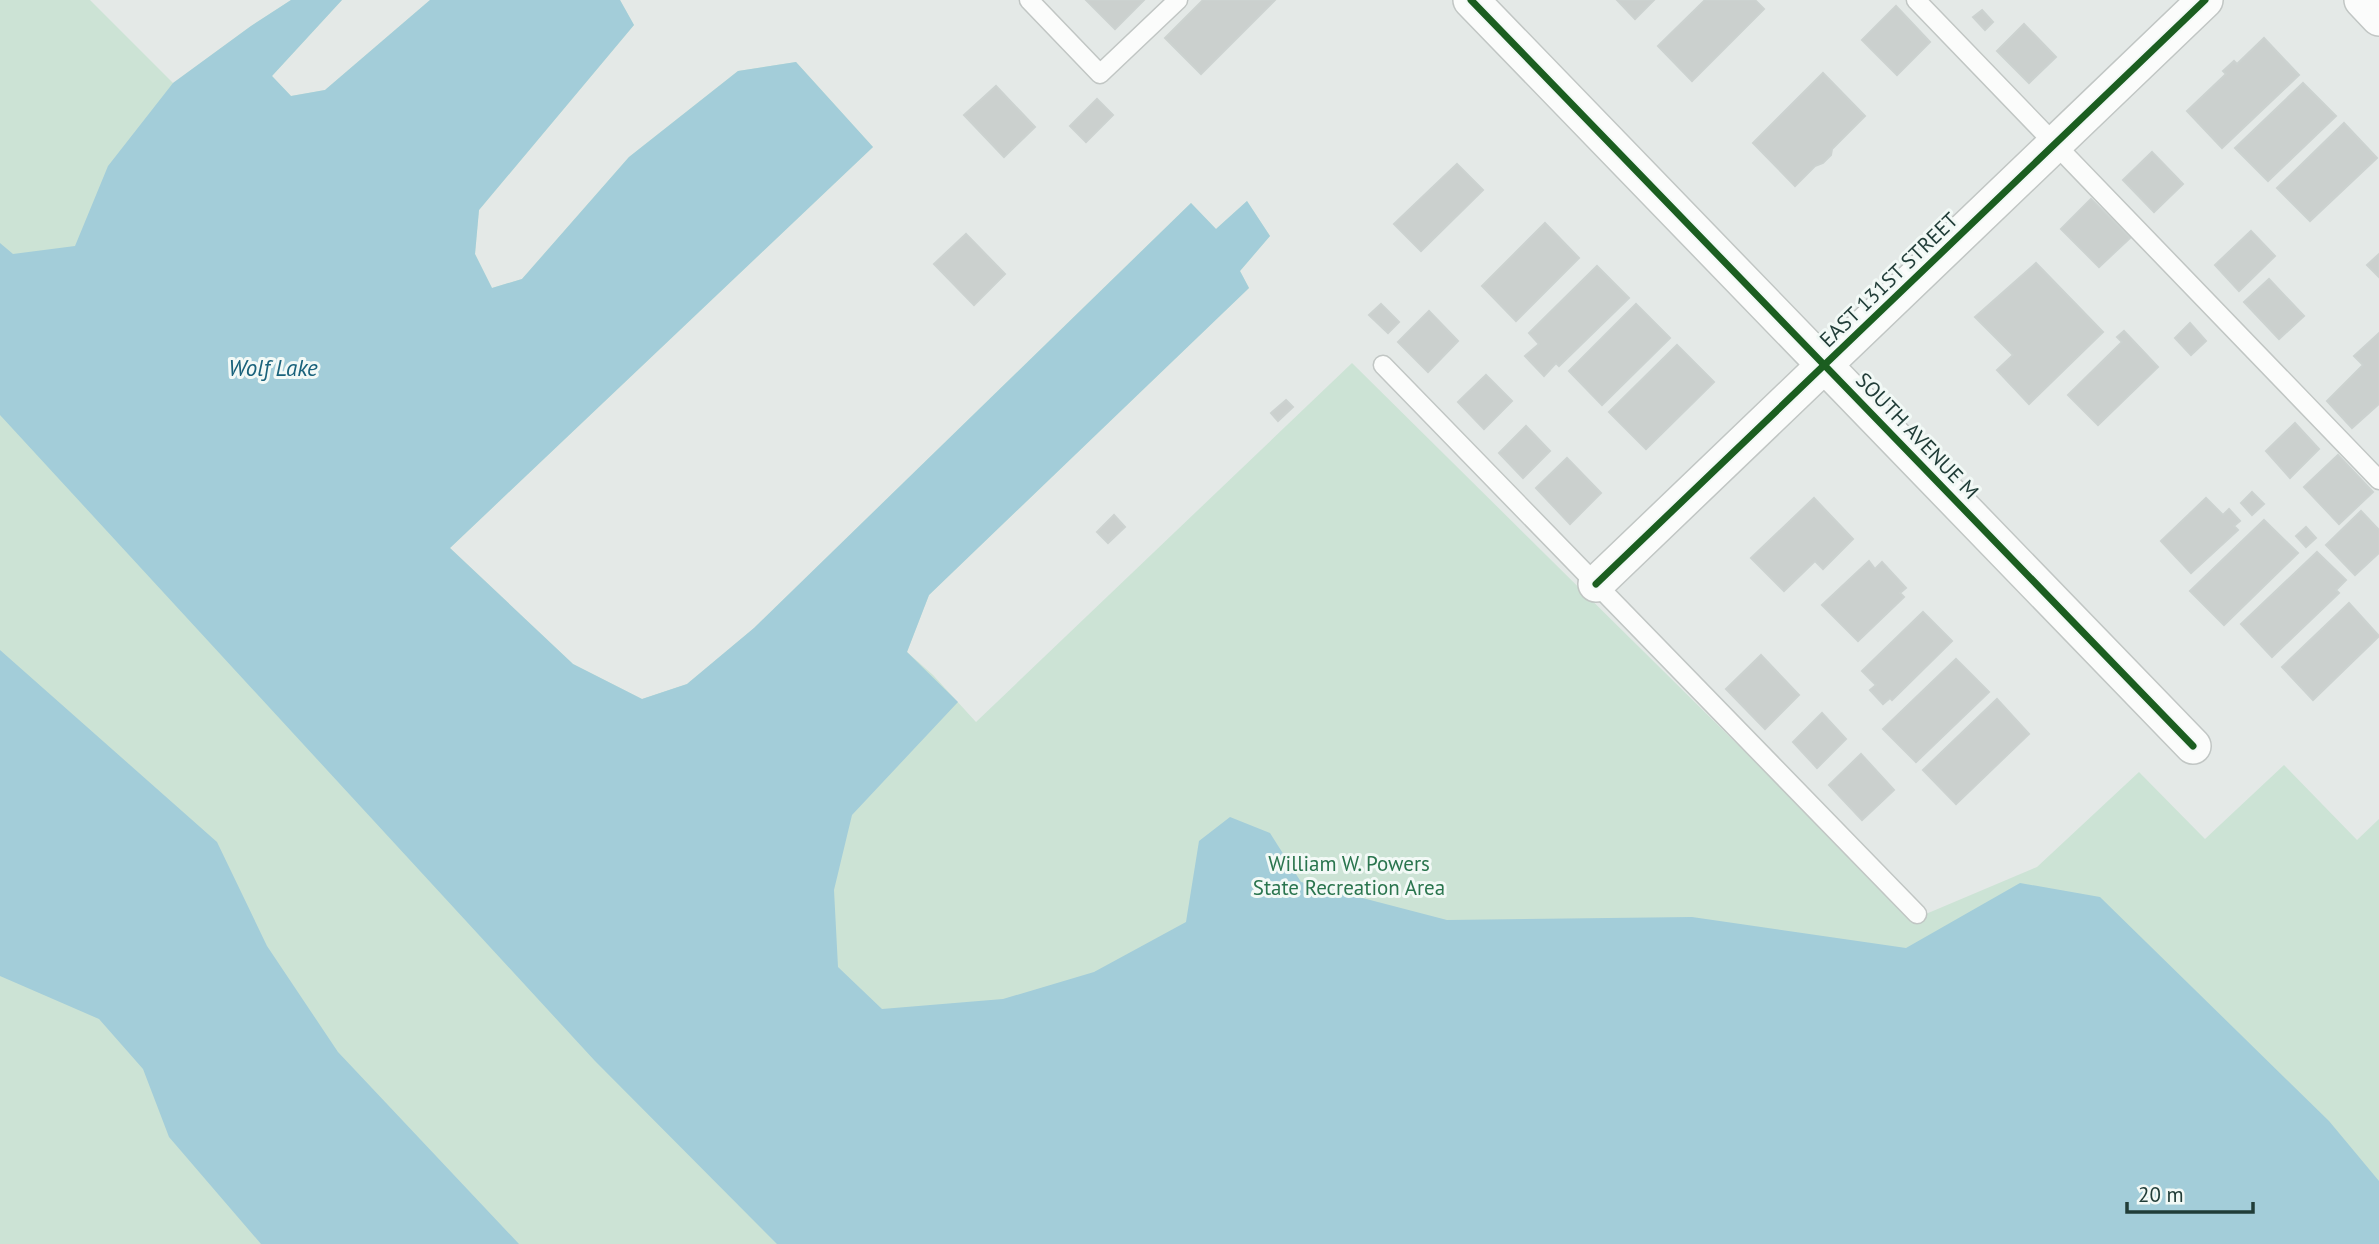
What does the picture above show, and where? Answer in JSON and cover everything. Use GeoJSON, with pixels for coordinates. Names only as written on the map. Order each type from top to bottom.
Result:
{"type":"FeatureCollection","features":[{"type":"Feature","properties":{"kind":"street","name":"SOUTH AVENUE M"},"geometry":{"type":"LineString","coordinates":[[1471,0],[2193,746]]}},
{"type":"Feature","properties":{"kind":"street","name":"EAST 131ST STREET"},"geometry":{"type":"LineString","coordinates":[[1596,584],[2205,0]]}},
{"type":"Feature","properties":{"kind":"street"},"geometry":{"type":"LineString","coordinates":[[2362,0],[2379,18]]}},
{"type":"Feature","properties":{"kind":"lane"},"geometry":{"type":"LineString","coordinates":[[1029,0],[1100,74],[1178,0]]}},
{"type":"Feature","properties":{"kind":"lane"},"geometry":{"type":"LineString","coordinates":[[1916,0],[2379,480]]}},
{"type":"Feature","properties":{"kind":"lane"},"geometry":{"type":"LineString","coordinates":[[1383,365],[1917,914]]}},
{"type":"Feature","properties":{"kind":"green space","name":"William W. Powers State Recreation Area"},"geometry":{"type":"Polygon","coordinates":[[[0,0],[90,0],[173,83],[291,0],[342,0],[272,76],[291,96],[325,90],[430,0],[620,0],[634,25],[479,210],[475,254],[492,288],[522,279],[629,157],[738,71],[796,62],[873,147],[450,548],[573,664],[642,699],[687,684],[754,628],[1191,203],[1216,229],[1247,201],[1270,236],[1240,271],[1249,288],[929,595],[907,652],[933,675],[976,722],[1352,363],[1914,919],[2037,867],[2139,772],[2205,839],[2284,765],[2357,840],[2379,819],[2379,1244],[0,1244],[0,0]]]}},
{"type":"Feature","properties":{"kind":"water","name":"Wolf Lake"},"geometry":{"type":"Polygon","coordinates":[[[291,0],[342,0],[272,76],[291,96],[325,90],[430,0],[620,0],[634,25],[479,210],[475,254],[492,288],[522,279],[629,157],[738,71],[796,62],[873,147],[450,548],[573,664],[642,699],[687,684],[754,628],[1191,203],[1216,229],[1247,201],[1270,236],[1240,271],[1249,288],[929,595],[907,652],[958,702],[852,815],[834,890],[838,967],[882,1009],[1003,999],[1094,972],[1186,922],[1199,841],[1230,817],[1270,833],[1301,882],[1447,920],[1692,917],[1906,948],[2020,883],[2100,897],[2329,1121],[2379,1181],[2379,1244],[777,1244],[595,1061],[0,415],[0,243],[13,254],[75,246],[108,166],[173,83],[291,0]]]}},
{"type":"Feature","properties":{"kind":"water"},"geometry":{"type":"Polygon","coordinates":[[[0,650],[217,842],[267,946],[338,1052],[519,1244],[261,1244],[169,1137],[143,1069],[99,1019],[0,976],[0,650]]]}},
{"type":"Feature","properties":{"kind":"building"},"geometry":{"type":"Polygon","coordinates":[[[1086,0],[1144,0],[1115,29],[1086,0]]]}},
{"type":"Feature","properties":{"kind":"building"},"geometry":{"type":"Polygon","coordinates":[[[1203,0],[1275,0],[1201,74],[1165,38],[1203,0]]]}},
{"type":"Feature","properties":{"kind":"building"},"geometry":{"type":"Polygon","coordinates":[[[1617,0],[1654,0],[1635,19],[1617,0]]]}},
{"type":"Feature","properties":{"kind":"building"},"geometry":{"type":"Polygon","coordinates":[[[1705,0],[1755,0],[1764,9],[1692,81],[1658,46],[1705,0]]]}},
{"type":"Feature","properties":{"kind":"building"},"geometry":{"type":"Polygon","coordinates":[[[1896,6],[1930,42],[1897,75],[1862,40],[1896,6]]]}},
{"type":"Feature","properties":{"kind":"building"},"geometry":{"type":"Polygon","coordinates":[[[1982,10],[1993,22],[1985,30],[1973,17],[1982,10]]]}},
{"type":"Feature","properties":{"kind":"building"},"geometry":{"type":"Polygon","coordinates":[[[2024,24],[2056,57],[2029,83],[1997,51],[2024,24]]]}},
{"type":"Feature","properties":{"kind":"building"},"geometry":{"type":"Polygon","coordinates":[[[2264,38],[2299,75],[2222,148],[2187,111],[2226,74],[2223,71],[2234,61],[2237,64],[2264,38]]]}},
{"type":"Feature","properties":{"kind":"building"},"geometry":{"type":"Polygon","coordinates":[[[1823,73],[1865,116],[1832,149],[1831,155],[1823,163],[1815,166],[1795,186],[1753,143],[1823,73]]]}},
{"type":"Feature","properties":{"kind":"building"},"geometry":{"type":"Polygon","coordinates":[[[2303,83],[2336,116],[2268,181],[2235,148],[2303,83]]]}},
{"type":"Feature","properties":{"kind":"building"},"geometry":{"type":"Polygon","coordinates":[[[996,86],[1035,127],[1004,157],[964,115],[996,86]]]}},
{"type":"Feature","properties":{"kind":"building"},"geometry":{"type":"Polygon","coordinates":[[[1097,99],[1113,115],[1086,142],[1070,126],[1097,99]]]}},
{"type":"Feature","properties":{"kind":"building"},"geometry":{"type":"Polygon","coordinates":[[[2344,123],[2377,158],[2310,221],[2277,188],[2344,123]]]}},
{"type":"Feature","properties":{"kind":"building"},"geometry":{"type":"Polygon","coordinates":[[[2152,152],[2183,184],[2154,212],[2123,180],[2152,152]]]}},
{"type":"Feature","properties":{"kind":"building"},"geometry":{"type":"Polygon","coordinates":[[[1457,164],[1483,190],[1421,251],[1394,224],[1457,164]]]}},
{"type":"Feature","properties":{"kind":"building"},"geometry":{"type":"Polygon","coordinates":[[[2091,199],[2130,238],[2099,267],[2061,229],[2091,199]]]}},
{"type":"Feature","properties":{"kind":"building"},"geometry":{"type":"Polygon","coordinates":[[[1545,223],[1579,258],[1516,321],[1482,286],[1545,223]]]}},
{"type":"Feature","properties":{"kind":"building"},"geometry":{"type":"Polygon","coordinates":[[[2251,231],[2275,256],[2239,291],[2215,265],[2251,231]]]}},
{"type":"Feature","properties":{"kind":"building"},"geometry":{"type":"Polygon","coordinates":[[[966,234],[1005,274],[974,305],[934,264],[966,234]]]}},
{"type":"Feature","properties":{"kind":"building"},"geometry":{"type":"Polygon","coordinates":[[[2379,254],[2379,277],[2367,265],[2379,254]]]}},
{"type":"Feature","properties":{"kind":"building"},"geometry":{"type":"Polygon","coordinates":[[[2036,263],[2103,332],[2029,404],[1997,370],[2013,355],[1975,317],[2036,263]]]}},
{"type":"Feature","properties":{"kind":"building"},"geometry":{"type":"Polygon","coordinates":[[[1597,266],[1629,298],[1559,366],[1556,363],[1544,376],[1525,356],[1539,344],[1529,333],[1597,266]]]}},
{"type":"Feature","properties":{"kind":"building"},"geometry":{"type":"Polygon","coordinates":[[[2269,279],[2304,316],[2279,339],[2244,302],[2269,279]]]}},
{"type":"Feature","properties":{"kind":"building"},"geometry":{"type":"Polygon","coordinates":[[[1381,304],[1399,322],[1388,333],[1369,315],[1381,304]]]}},
{"type":"Feature","properties":{"kind":"building"},"geometry":{"type":"Polygon","coordinates":[[[1636,304],[1670,338],[1602,405],[1569,371],[1636,304]]]}},
{"type":"Feature","properties":{"kind":"building"},"geometry":{"type":"Polygon","coordinates":[[[1429,311],[1458,341],[1428,372],[1398,342],[1429,311]]]}},
{"type":"Feature","properties":{"kind":"building"},"geometry":{"type":"Polygon","coordinates":[[[2190,323],[2206,341],[2191,355],[2175,338],[2190,323]]]}},
{"type":"Feature","properties":{"kind":"building"},"geometry":{"type":"Polygon","coordinates":[[[2124,331],[2158,367],[2098,425],[2068,395],[2122,342],[2117,337],[2124,331]]]}},
{"type":"Feature","properties":{"kind":"building"},"geometry":{"type":"Polygon","coordinates":[[[2379,333],[2379,404],[2352,428],[2327,401],[2363,365],[2354,356],[2379,333]]]}},
{"type":"Feature","properties":{"kind":"building"},"geometry":{"type":"Polygon","coordinates":[[[1677,345],[1714,382],[1646,449],[1609,412],[1677,345]]]}},
{"type":"Feature","properties":{"kind":"building"},"geometry":{"type":"Polygon","coordinates":[[[1486,375],[1512,401],[1484,429],[1458,402],[1486,375]]]}},
{"type":"Feature","properties":{"kind":"building"},"geometry":{"type":"Polygon","coordinates":[[[1286,400],[1293,407],[1278,421],[1271,413],[1286,400]]]}},
{"type":"Feature","properties":{"kind":"building"},"geometry":{"type":"Polygon","coordinates":[[[2295,423],[2319,449],[2290,478],[2266,451],[2295,423]]]}},
{"type":"Feature","properties":{"kind":"building"},"geometry":{"type":"Polygon","coordinates":[[[1526,426],[1550,451],[1523,478],[1499,453],[1526,426]]]}},
{"type":"Feature","properties":{"kind":"building"},"geometry":{"type":"Polygon","coordinates":[[[2338,455],[2373,492],[2339,524],[2304,487],[2338,455]]]}},
{"type":"Feature","properties":{"kind":"building"},"geometry":{"type":"Polygon","coordinates":[[[1567,458],[1601,493],[1570,524],[1536,488],[1567,458]]]}},
{"type":"Feature","properties":{"kind":"building"},"geometry":{"type":"Polygon","coordinates":[[[2252,492],[2264,504],[2252,515],[2241,503],[2252,492]]]}},
{"type":"Feature","properties":{"kind":"building"},"geometry":{"type":"Polygon","coordinates":[[[1814,498],[1853,539],[1823,569],[1815,561],[1784,591],[1751,558],[1814,498]]]}},
{"type":"Feature","properties":{"kind":"building"},"geometry":{"type":"Polygon","coordinates":[[[2206,498],[2223,515],[2229,509],[2240,521],[2234,526],[2238,530],[2191,573],[2161,541],[2206,498]]]}},
{"type":"Feature","properties":{"kind":"building"},"geometry":{"type":"Polygon","coordinates":[[[2361,511],[2379,530],[2379,553],[2355,575],[2326,545],[2361,511]]]}},
{"type":"Feature","properties":{"kind":"building"},"geometry":{"type":"Polygon","coordinates":[[[1114,515],[1125,527],[1108,543],[1097,532],[1114,515]]]}},
{"type":"Feature","properties":{"kind":"building"},"geometry":{"type":"Polygon","coordinates":[[[2264,520],[2298,553],[2224,625],[2190,591],[2264,520]]]}},
{"type":"Feature","properties":{"kind":"building"},"geometry":{"type":"Polygon","coordinates":[[[2306,527],[2316,538],[2306,547],[2296,536],[2306,527]]]}},
{"type":"Feature","properties":{"kind":"building"},"geometry":{"type":"Polygon","coordinates":[[[2317,552],[2346,580],[2336,590],[2339,593],[2272,657],[2241,624],[2317,552]]]}},
{"type":"Feature","properties":{"kind":"building"},"geometry":{"type":"Polygon","coordinates":[[[1869,561],[1875,569],[1882,562],[1906,588],[1900,593],[1904,597],[1858,641],[1822,605],[1869,561]]]}},
{"type":"Feature","properties":{"kind":"building"},"geometry":{"type":"Polygon","coordinates":[[[2349,603],[2379,636],[2313,700],[2282,667],[2349,603]]]}},
{"type":"Feature","properties":{"kind":"building"},"geometry":{"type":"Polygon","coordinates":[[[1923,612],[1952,641],[1892,700],[1890,698],[1883,704],[1870,690],[1876,685],[1862,671],[1923,612]]]}},
{"type":"Feature","properties":{"kind":"building"},"geometry":{"type":"Polygon","coordinates":[[[1761,655],[1799,695],[1765,729],[1726,689],[1761,655]]]}},
{"type":"Feature","properties":{"kind":"building"},"geometry":{"type":"Polygon","coordinates":[[[1956,659],[1989,692],[1916,762],[1883,729],[1956,659]]]}},
{"type":"Feature","properties":{"kind":"building"},"geometry":{"type":"Polygon","coordinates":[[[1997,699],[2029,734],[1956,804],[1923,770],[1997,699]]]}},
{"type":"Feature","properties":{"kind":"building"},"geometry":{"type":"Polygon","coordinates":[[[1822,713],[1846,739],[1817,768],[1793,742],[1822,713]]]}},
{"type":"Feature","properties":{"kind":"building"},"geometry":{"type":"Polygon","coordinates":[[[1861,754],[1894,790],[1862,820],[1829,785],[1861,754]]]}},
{"type":"Feature","properties":{"kind":"cycle path"},"geometry":{"type":"LineString","coordinates":[[1471,0],[2193,746]]}},
{"type":"Feature","properties":{"kind":"cycle path"},"geometry":{"type":"LineString","coordinates":[[1596,584],[2205,0]]}}]}
